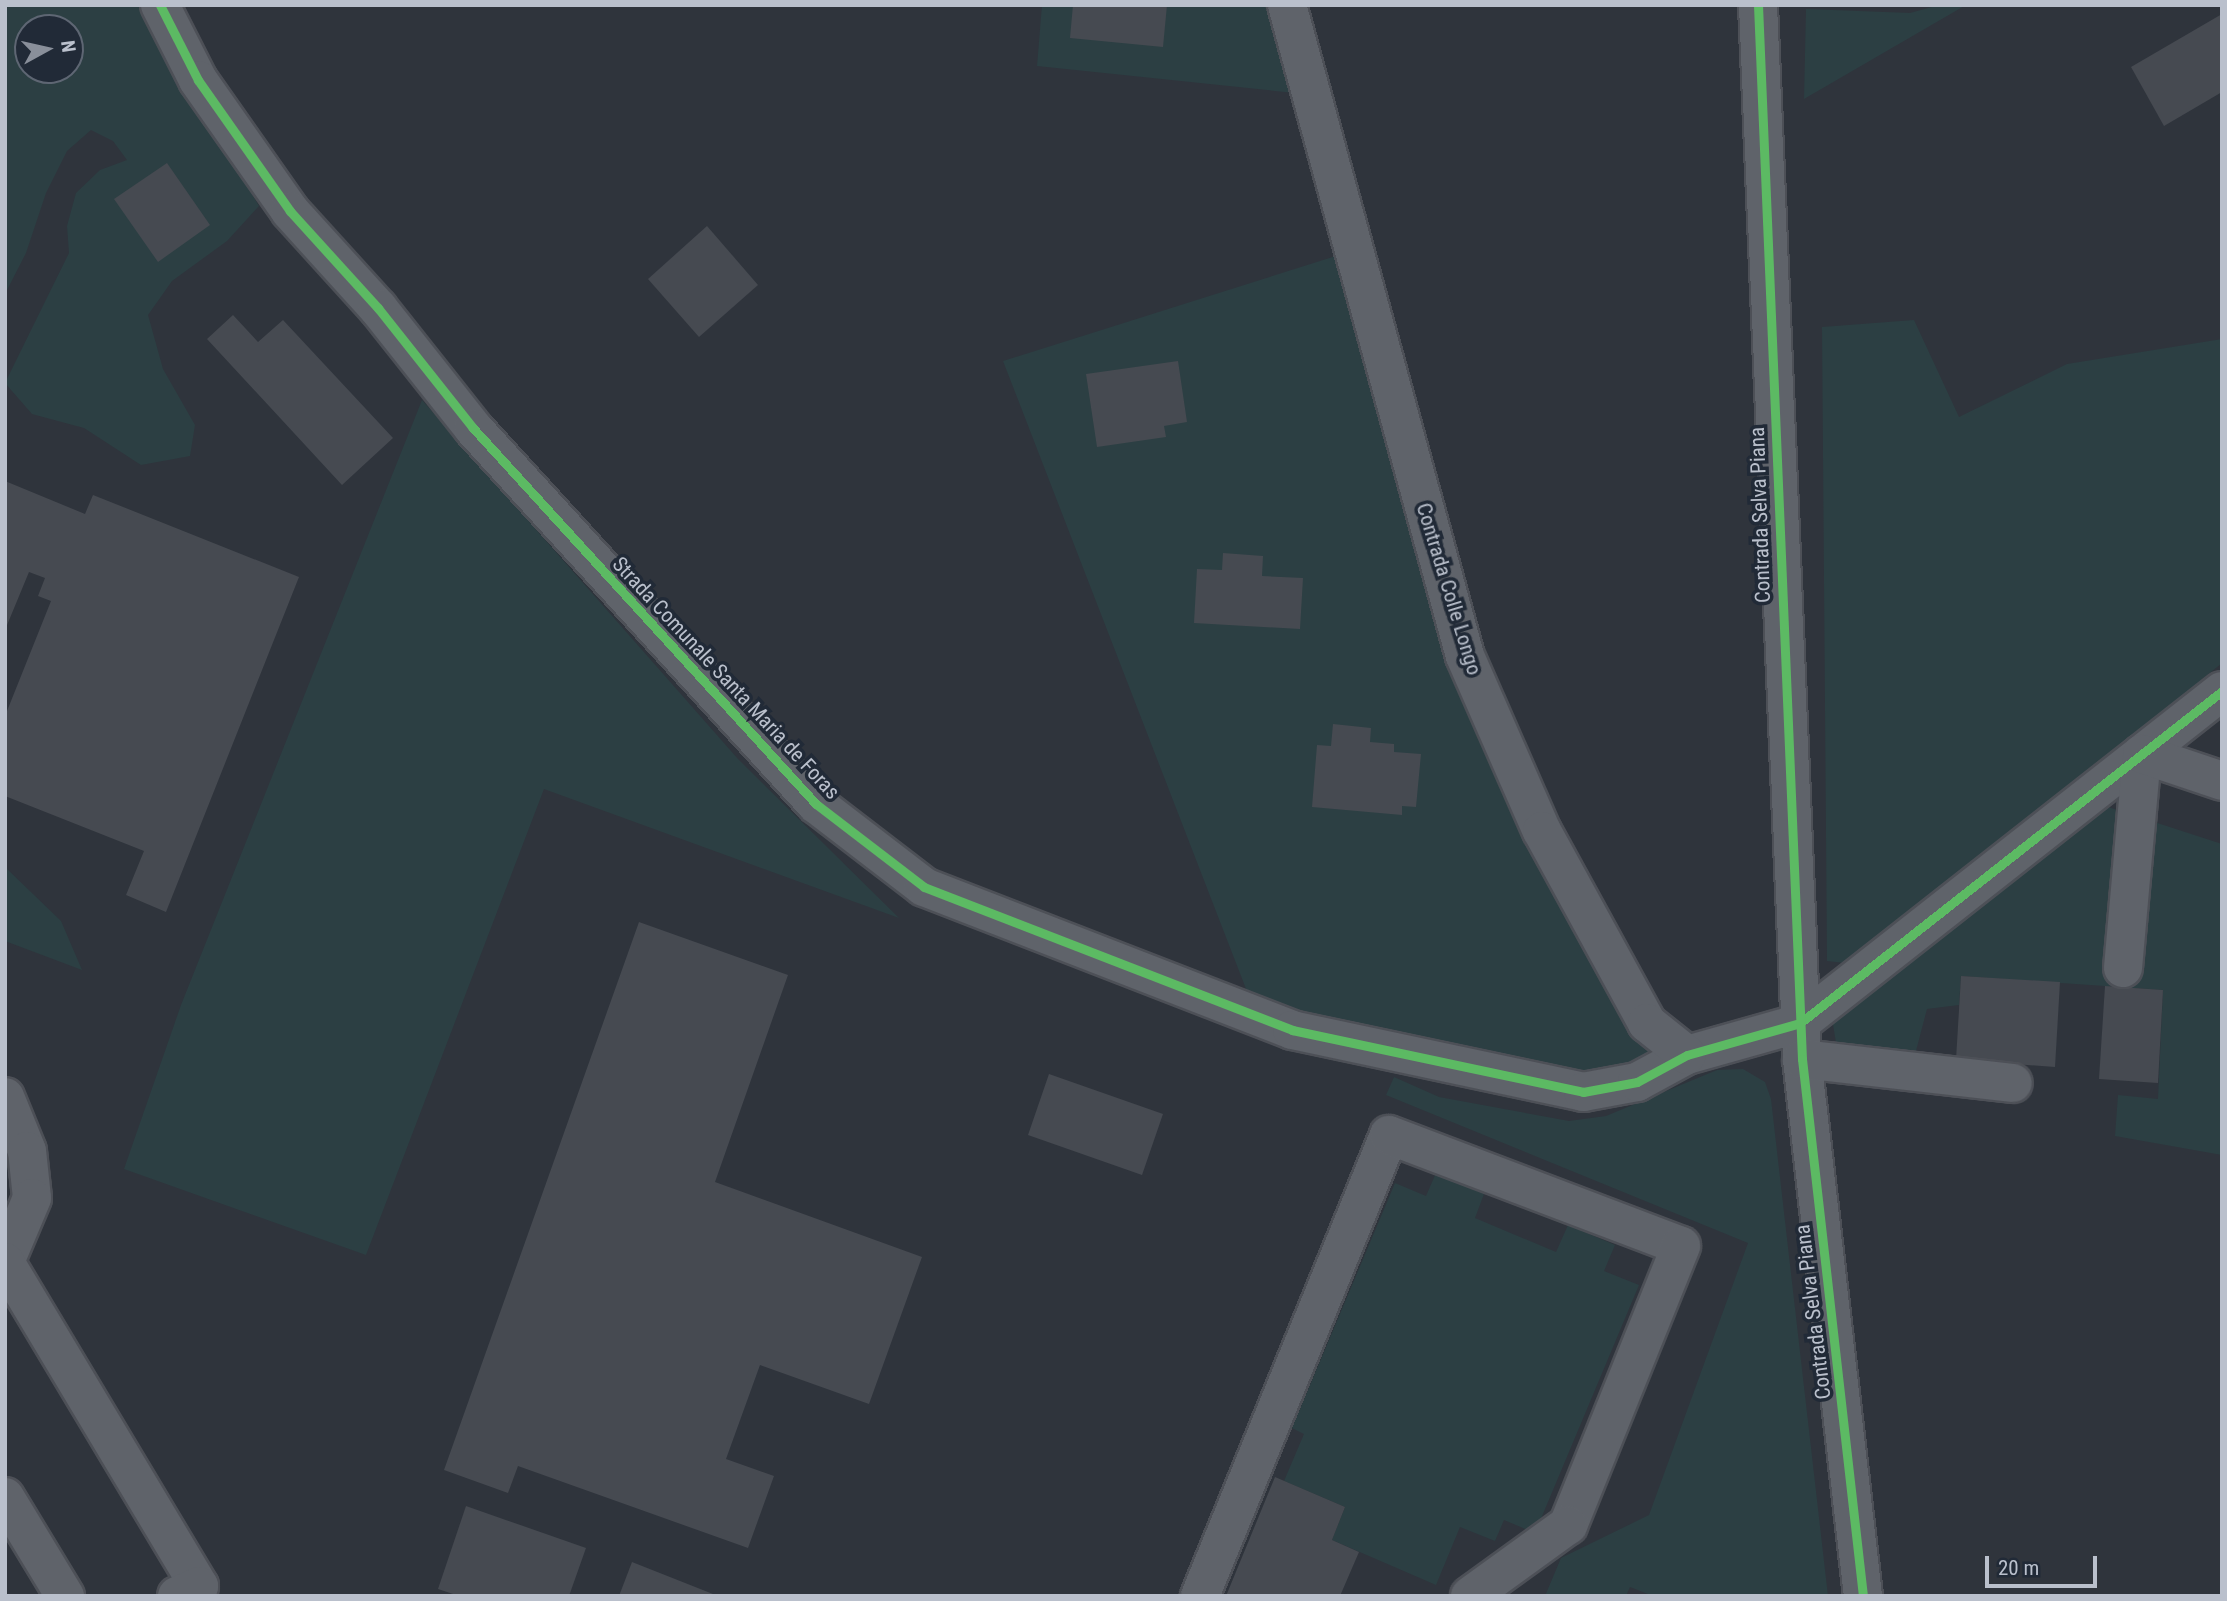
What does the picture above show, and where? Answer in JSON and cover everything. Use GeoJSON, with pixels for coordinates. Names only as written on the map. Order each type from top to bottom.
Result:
{"type":"FeatureCollection","features":[{"type":"Feature","properties":{"kind":"street","name":"Strada Comunale Santa Maria de Foras"},"geometry":{"type":"LineString","coordinates":[[160,5],[198,80],[290,211],[378,308],[473,428],[816,804],[924,887],[1292,1030],[1583,1092],[1637,1082],[1687,1055]]}},
{"type":"Feature","properties":{"kind":"street","name":"Contrada Colle Longo"},"geometry":{"type":"LineString","coordinates":[[1287,5],[1465,656],[1542,831],[1640,1011],[1647,1023],[1687,1055]]}},
{"type":"Feature","properties":{"kind":"street","name":"Contrada Selva Piana"},"geometry":{"type":"LineString","coordinates":[[1758,5],[1801,1041],[1863,1596]]}},
{"type":"Feature","properties":{"kind":"street"},"geometry":{"type":"LineString","coordinates":[[1801,1041],[2142,754],[2222,691]]}},
{"type":"Feature","properties":{"kind":"street"},"geometry":{"type":"LineString","coordinates":[[2142,754],[2222,781]]}},
{"type":"Feature","properties":{"kind":"street"},"geometry":{"type":"LineString","coordinates":[[2123,968],[2142,754]]}},
{"type":"Feature","properties":{"kind":"street"},"geometry":{"type":"LineString","coordinates":[[1687,1055],[1801,1041],[2013,1083]]}},
{"type":"Feature","properties":{"kind":"street"},"geometry":{"type":"LineString","coordinates":[[5,1097],[27,1151],[32,1198],[5,1262],[199,1586],[177,1596]]}},
{"type":"Feature","properties":{"kind":"street"},"geometry":{"type":"LineString","coordinates":[[1200,1596],[1389,1135],[1681,1247],[1568,1525],[1470,1596]]}},
{"type":"Feature","properties":{"kind":"street"},"geometry":{"type":"LineString","coordinates":[[5,1497],[65,1596]]}},
{"type":"Feature","properties":{"kind":"green space"},"geometry":{"type":"Polygon","coordinates":[[[5,5],[141,5],[259,206],[227,241],[172,281],[148,315],[163,369],[195,425],[190,456],[141,465],[84,428],[32,414],[5,383],[69,253],[67,226],[76,193],[100,170],[127,160],[113,141],[91,130],[67,151],[46,193],[26,253],[5,294],[5,5]]]}},
{"type":"Feature","properties":{"kind":"green space"},"geometry":{"type":"Polygon","coordinates":[[[1042,5],[1272,5],[1295,93],[1037,66],[1042,5]]]}},
{"type":"Feature","properties":{"kind":"green space"},"geometry":{"type":"Polygon","coordinates":[[[1939,5],[1966,5],[1804,99],[1806,9],[1910,13],[1939,5]]]}},
{"type":"Feature","properties":{"kind":"green space"},"geometry":{"type":"Polygon","coordinates":[[[1339,255],[1448,656],[1665,1054],[1633,1068],[1575,1080],[1283,1012],[1248,994],[1003,361],[1339,255]]]}},
{"type":"Feature","properties":{"kind":"green space"},"geometry":{"type":"Polygon","coordinates":[[[1914,320],[1959,417],[2067,364],[2222,339],[2222,663],[1869,952],[1845,963],[1827,961],[1822,327],[1914,320]]]}},
{"type":"Feature","properties":{"kind":"green space"},"geometry":{"type":"Polygon","coordinates":[[[422,400],[738,759],[899,918],[544,789],[366,1255],[124,1169],[181,1005],[422,400]]]}},
{"type":"Feature","properties":{"kind":"green space"},"geometry":{"type":"Polygon","coordinates":[[[2105,806],[2222,844],[2222,1155],[2115,1136],[2118,1095],[2158,1099],[2163,990],[1961,976],[1959,1005],[1927,1009],[1916,1051],[1837,1049],[1832,1018],[2105,806]]]}},
{"type":"Feature","properties":{"kind":"green space"},"geometry":{"type":"Polygon","coordinates":[[[5,867],[61,921],[82,970],[5,941],[5,867]]]}},
{"type":"Feature","properties":{"kind":"green space"},"geometry":{"type":"Polygon","coordinates":[[[1743,1069],[1765,1082],[1771,1099],[1828,1596],[1653,1596],[1630,1587],[1626,1596],[1545,1596],[1561,1558],[1649,1515],[1748,1243],[1386,1095],[1394,1077],[1439,1097],[1569,1121],[1606,1116],[1717,1070],[1743,1069]]]}},
{"type":"Feature","properties":{"kind":"green space"},"geometry":{"type":"Polygon","coordinates":[[[1436,1173],[1484,1194],[1475,1218],[1556,1252],[1568,1225],[1615,1245],[1604,1271],[1639,1285],[1535,1533],[1504,1520],[1495,1541],[1460,1527],[1436,1585],[1332,1540],[1345,1507],[1284,1481],[1304,1434],[1292,1428],[1395,1183],[1426,1196],[1436,1173]]]}},
{"type":"Feature","properties":{"kind":"building"},"geometry":{"type":"Polygon","coordinates":[[[1073,5],[1167,5],[1163,47],[1070,38],[1073,5]]]}},
{"type":"Feature","properties":{"kind":"building"},"geometry":{"type":"Polygon","coordinates":[[[2222,14],[2222,92],[2164,126],[2131,67],[2222,14]]]}},
{"type":"Feature","properties":{"kind":"building"},"geometry":{"type":"Polygon","coordinates":[[[167,163],[210,225],[158,262],[114,199],[167,163]]]}},
{"type":"Feature","properties":{"kind":"building"},"geometry":{"type":"Polygon","coordinates":[[[707,226],[758,285],[699,337],[648,279],[707,226]]]}},
{"type":"Feature","properties":{"kind":"building"},"geometry":{"type":"Polygon","coordinates":[[[233,315],[258,342],[283,320],[393,438],[342,485],[207,339],[233,315]]]}},
{"type":"Feature","properties":{"kind":"building"},"geometry":{"type":"Polygon","coordinates":[[[1178,361],[1187,422],[1164,426],[1166,437],[1097,447],[1086,374],[1178,361]]]}},
{"type":"Feature","properties":{"kind":"building"},"geometry":{"type":"Polygon","coordinates":[[[5,481],[85,514],[93,495],[299,577],[166,912],[126,895],[144,851],[5,796],[5,716],[51,601],[38,596],[45,578],[29,572],[5,630],[5,481]]]}},
{"type":"Feature","properties":{"kind":"building"},"geometry":{"type":"Polygon","coordinates":[[[1223,553],[1263,556],[1262,576],[1303,578],[1300,629],[1194,623],[1197,569],[1222,570],[1223,553]]]}},
{"type":"Feature","properties":{"kind":"building"},"geometry":{"type":"Polygon","coordinates":[[[1333,724],[1371,728],[1370,742],[1394,744],[1394,752],[1421,754],[1416,807],[1402,806],[1402,815],[1312,807],[1317,745],[1331,746],[1333,724]]]}},
{"type":"Feature","properties":{"kind":"building"},"geometry":{"type":"Polygon","coordinates":[[[639,922],[788,975],[715,1182],[922,1257],[869,1404],[760,1365],[726,1459],[774,1476],[748,1548],[518,1466],[508,1493],[444,1470],[639,922]]]}},
{"type":"Feature","properties":{"kind":"building"},"geometry":{"type":"Polygon","coordinates":[[[1961,976],[2060,982],[2055,1067],[1956,1060],[1961,976]]]}},
{"type":"Feature","properties":{"kind":"building"},"geometry":{"type":"Polygon","coordinates":[[[2105,986],[2163,990],[2158,1083],[2099,1079],[2105,986]]]}},
{"type":"Feature","properties":{"kind":"building"},"geometry":{"type":"Polygon","coordinates":[[[1049,1074],[1163,1114],[1142,1175],[1028,1135],[1049,1074]]]}},
{"type":"Feature","properties":{"kind":"building"},"geometry":{"type":"Polygon","coordinates":[[[1275,1477],[1345,1507],[1332,1540],[1359,1552],[1340,1596],[1226,1596],[1275,1477]]]}},
{"type":"Feature","properties":{"kind":"building"},"geometry":{"type":"Polygon","coordinates":[[[466,1506],[586,1548],[569,1596],[459,1596],[438,1589],[466,1506]]]}},
{"type":"Feature","properties":{"kind":"building"},"geometry":{"type":"Polygon","coordinates":[[[632,1562],[718,1596],[619,1596],[632,1562]]]}},
{"type":"Feature","properties":{"kind":"cycle path"},"geometry":{"type":"LineString","coordinates":[[160,5],[198,80],[290,211],[378,308],[473,428],[816,804],[924,887],[1292,1030],[1583,1092],[1637,1082],[1687,1055],[1800,1023],[2222,691]]}},
{"type":"Feature","properties":{"kind":"cycle path"},"geometry":{"type":"LineString","coordinates":[[1758,5],[1802,1059],[1863,1596]]}}]}
